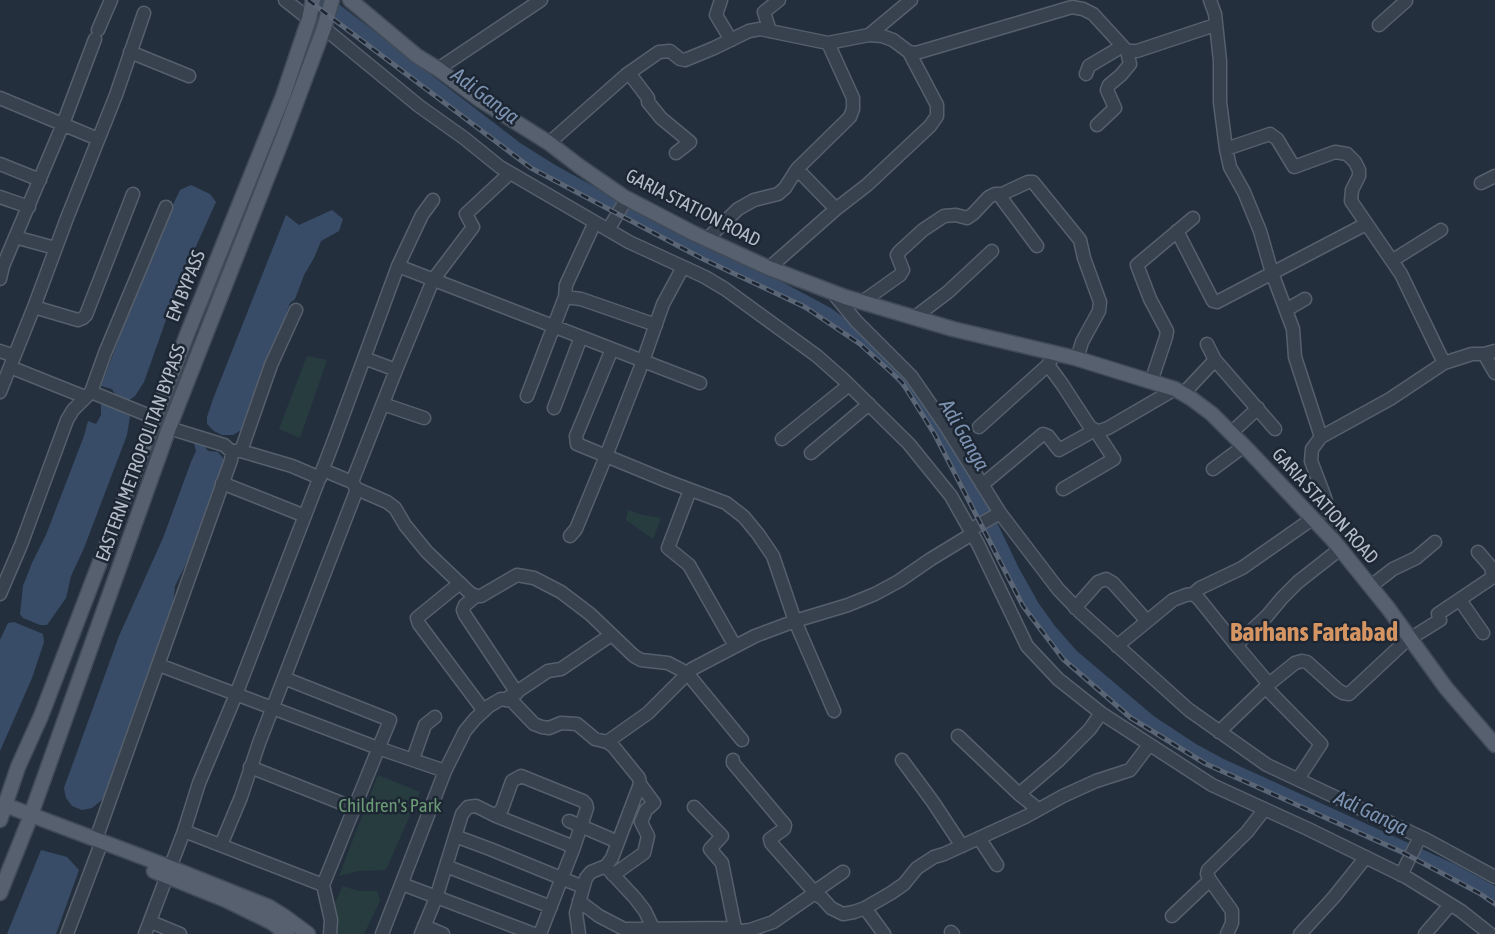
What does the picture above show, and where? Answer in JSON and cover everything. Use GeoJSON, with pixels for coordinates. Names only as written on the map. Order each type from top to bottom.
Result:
{"type":"FeatureCollection","features":[{"type":"Feature","properties":{"kind":"main road"},"geometry":{"type":"LineString","coordinates":[[325,25],[332,0]]}},
{"type":"Feature","properties":{"kind":"main road","name":"GARIA STATION ROAD"},"geometry":{"type":"LineString","coordinates":[[350,0],[417,56],[549,143],[579,166],[627,198],[707,239],[769,268],[862,302],[1050,359],[1077,359],[1179,391],[1192,399],[1212,414],[1244,446],[1335,544],[1371,586],[1446,688],[1493,740]]}},
{"type":"Feature","properties":{"kind":"main road","name":"EM BYPASS"},"geometry":{"type":"LineString","coordinates":[[1,811],[41,716],[209,279],[284,96],[310,10]]}},
{"type":"Feature","properties":{"kind":"main road","name":"EASTERN METROPOLITAN BYPASS"},"geometry":{"type":"LineString","coordinates":[[0,893],[169,428],[325,25]]}},
{"type":"Feature","properties":{"kind":"main road"},"geometry":{"type":"LineString","coordinates":[[1,811],[269,908],[308,934]]}},
{"type":"Feature","properties":{"kind":"main road"},"geometry":{"type":"LineString","coordinates":[[168,872],[271,922],[287,934]]}},
{"type":"Feature","properties":{"kind":"street"},"geometry":{"type":"LineString","coordinates":[[0,279],[4,251],[15,237],[29,207],[111,0]]}},
{"type":"Feature","properties":{"kind":"street"},"geometry":{"type":"LineString","coordinates":[[285,0],[310,10]]}},
{"type":"Feature","properties":{"kind":"street"},"geometry":{"type":"LineString","coordinates":[[438,69],[541,0]]}},
{"type":"Feature","properties":{"kind":"street"},"geometry":{"type":"LineString","coordinates":[[721,0],[716,15],[731,40]]}},
{"type":"Feature","properties":{"kind":"street"},"geometry":{"type":"LineString","coordinates":[[770,31],[764,12],[779,0]]}},
{"type":"Feature","properties":{"kind":"street"},"geometry":{"type":"LineString","coordinates":[[869,35],[912,0]]}},
{"type":"Feature","properties":{"kind":"street"},"geometry":{"type":"LineString","coordinates":[[1210,0],[1215,13],[1220,61],[1220,102],[1230,167],[1261,231],[1272,273],[1293,329],[1295,357],[1321,437]]}},
{"type":"Feature","properties":{"kind":"street"},"geometry":{"type":"LineString","coordinates":[[1380,24],[1406,0]]}},
{"type":"Feature","properties":{"kind":"street"},"geometry":{"type":"LineString","coordinates":[[909,52],[915,53],[1072,7],[1083,9],[1093,14],[1124,49],[1130,64],[1109,85],[1107,90],[1115,108],[1097,125]]}},
{"type":"Feature","properties":{"kind":"street"},"geometry":{"type":"LineString","coordinates":[[0,392],[144,13]]}},
{"type":"Feature","properties":{"kind":"street"},"geometry":{"type":"LineString","coordinates":[[325,25],[419,106],[500,167],[629,242],[725,289],[817,356],[909,444],[951,496],[1027,646],[1058,679],[1101,713],[1212,785],[1401,875],[1490,934]]}},
{"type":"Feature","properties":{"kind":"street"},"geometry":{"type":"LineString","coordinates":[[1086,74],[1089,66],[1124,49],[1137,51],[1215,25]]}},
{"type":"Feature","properties":{"kind":"street"},"geometry":{"type":"LineString","coordinates":[[549,143],[629,73],[659,52],[670,51],[685,60],[749,31],[760,29],[828,43],[869,35],[894,40],[909,52],[937,105],[937,116],[930,126],[867,185],[769,268]]}},
{"type":"Feature","properties":{"kind":"street"},"geometry":{"type":"LineString","coordinates":[[707,239],[738,209],[754,200],[778,194],[797,169],[850,117],[853,98],[828,43]]}},
{"type":"Feature","properties":{"kind":"street"},"geometry":{"type":"LineString","coordinates":[[130,52],[188,76]]}},
{"type":"Feature","properties":{"kind":"street"},"geometry":{"type":"LineString","coordinates":[[629,73],[662,118],[690,142],[676,153]]}},
{"type":"Feature","properties":{"kind":"street"},"geometry":{"type":"LineString","coordinates":[[0,98],[98,139]]}},
{"type":"Feature","properties":{"kind":"street"},"geometry":{"type":"LineString","coordinates":[[1226,149],[1270,134],[1277,139],[1294,167],[1335,152],[1347,154],[1359,170],[1351,201],[1393,260],[1444,363]]}},
{"type":"Feature","properties":{"kind":"street"},"geometry":{"type":"LineString","coordinates":[[0,164],[40,180]]}},
{"type":"Feature","properties":{"kind":"street"},"geometry":{"type":"LineString","coordinates":[[797,169],[836,209]]}},
{"type":"Feature","properties":{"kind":"street"},"geometry":{"type":"LineString","coordinates":[[221,845],[241,797],[383,404],[433,280],[473,227],[466,216],[467,212],[510,173]]}},
{"type":"Feature","properties":{"kind":"street"},"geometry":{"type":"LineString","coordinates":[[1481,183],[1495,176]]}},
{"type":"Feature","properties":{"kind":"street"},"geometry":{"type":"LineString","coordinates":[[862,302],[900,275],[903,270],[897,255],[923,230],[944,216],[967,218],[989,197],[1033,182],[1080,240],[1100,302],[1099,311],[1082,342],[1077,359]]}},
{"type":"Feature","properties":{"kind":"street"},"geometry":{"type":"LineString","coordinates":[[34,307],[78,320],[86,315],[133,194]]}},
{"type":"Feature","properties":{"kind":"street"},"geometry":{"type":"LineString","coordinates":[[999,195],[1037,246]]}},
{"type":"Feature","properties":{"kind":"street"},"geometry":{"type":"LineString","coordinates":[[0,197],[29,207]]}},
{"type":"Feature","properties":{"kind":"street"},"geometry":{"type":"LineString","coordinates":[[608,230],[627,198]]}},
{"type":"Feature","properties":{"kind":"street"},"geometry":{"type":"LineString","coordinates":[[180,934],[148,928],[199,783],[305,516],[398,266],[422,215],[433,200]]}},
{"type":"Feature","properties":{"kind":"street"},"geometry":{"type":"LineString","coordinates":[[0,594],[67,420],[88,394],[166,206]]}},
{"type":"Feature","properties":{"kind":"street"},"geometry":{"type":"LineString","coordinates":[[1151,382],[1167,331],[1150,299],[1137,265],[1193,218]]}},
{"type":"Feature","properties":{"kind":"street"},"geometry":{"type":"LineString","coordinates":[[527,396],[565,297],[566,285],[594,222]]}},
{"type":"Feature","properties":{"kind":"street"},"geometry":{"type":"LineString","coordinates":[[1177,231],[1215,302],[1219,302],[1366,224]]}},
{"type":"Feature","properties":{"kind":"street"},"geometry":{"type":"LineString","coordinates":[[1393,260],[1441,230]]}},
{"type":"Feature","properties":{"kind":"street"},"geometry":{"type":"LineString","coordinates":[[15,237],[55,248]]}},
{"type":"Feature","properties":{"kind":"street"},"geometry":{"type":"LineString","coordinates":[[915,317],[948,292],[992,251]]}},
{"type":"Feature","properties":{"kind":"street"},"geometry":{"type":"LineString","coordinates":[[398,266],[700,383]]}},
{"type":"Feature","properties":{"kind":"street"},"geometry":{"type":"LineString","coordinates":[[570,536],[576,529],[606,456],[663,304],[683,267]]}},
{"type":"Feature","properties":{"kind":"street"},"geometry":{"type":"LineString","coordinates":[[830,291],[911,376],[1000,513],[1058,589],[1075,608],[1189,710],[1267,765],[1420,837],[1495,877]]}},
{"type":"Feature","properties":{"kind":"street"},"geometry":{"type":"LineString","coordinates":[[565,297],[580,299],[656,325]]}},
{"type":"Feature","properties":{"kind":"street"},"geometry":{"type":"LineString","coordinates":[[1286,310],[1305,299]]}},
{"type":"Feature","properties":{"kind":"street"},"geometry":{"type":"LineString","coordinates":[[67,934],[222,483],[296,310]]}},
{"type":"Feature","properties":{"kind":"street"},"geometry":{"type":"LineString","coordinates":[[554,408],[581,337]]}},
{"type":"Feature","properties":{"kind":"street"},"geometry":{"type":"LineString","coordinates":[[1208,344],[1215,360],[1275,429]]}},
{"type":"Feature","properties":{"kind":"street"},"geometry":{"type":"LineString","coordinates":[[612,349],[575,440],[581,446],[726,503],[735,509],[758,534],[773,556],[796,621],[834,711]]}},
{"type":"Feature","properties":{"kind":"street"},"geometry":{"type":"LineString","coordinates":[[0,351],[12,361],[88,394],[155,418]]}},
{"type":"Feature","properties":{"kind":"street"},"geometry":{"type":"LineString","coordinates":[[1236,645],[1335,544],[1330,514],[1311,461],[1312,449],[1321,437],[1380,405],[1444,363],[1472,354],[1490,353],[1495,373]]}},
{"type":"Feature","properties":{"kind":"street"},"geometry":{"type":"LineString","coordinates":[[364,358],[396,370]]}},
{"type":"Feature","properties":{"kind":"street"},"geometry":{"type":"LineString","coordinates":[[979,427],[1050,359],[1062,384],[1114,459],[1063,489]]}},
{"type":"Feature","properties":{"kind":"street"},"geometry":{"type":"LineString","coordinates":[[982,485],[1043,434],[1048,436],[1059,450],[1179,391],[1215,360]]}},
{"type":"Feature","properties":{"kind":"street"},"geometry":{"type":"LineString","coordinates":[[782,439],[849,385]]}},
{"type":"Feature","properties":{"kind":"street"},"geometry":{"type":"LineString","coordinates":[[383,404],[424,418]]}},
{"type":"Feature","properties":{"kind":"street"},"geometry":{"type":"LineString","coordinates":[[811,453],[869,404]]}},
{"type":"Feature","properties":{"kind":"street"},"geometry":{"type":"LineString","coordinates":[[1231,433],[1258,408]]}},
{"type":"Feature","properties":{"kind":"street"},"geometry":{"type":"LineString","coordinates":[[169,428],[237,451],[321,474],[355,486],[387,502],[395,508],[427,552],[476,596]]}},
{"type":"Feature","properties":{"kind":"street"},"geometry":{"type":"LineString","coordinates":[[1213,469],[1244,446]]}},
{"type":"Feature","properties":{"kind":"street"},"geometry":{"type":"LineString","coordinates":[[222,483],[305,516]]}},
{"type":"Feature","properties":{"kind":"street"},"geometry":{"type":"LineString","coordinates":[[690,490],[668,548],[690,565],[735,646]]}},
{"type":"Feature","properties":{"kind":"street"},"geometry":{"type":"LineString","coordinates":[[607,743],[648,713],[687,673],[755,636],[848,606],[875,594],[925,565],[1000,513]]}},
{"type":"Feature","properties":{"kind":"street"},"geometry":{"type":"LineString","coordinates":[[1117,646],[1173,600],[1193,594],[1242,568],[1311,519]]}},
{"type":"Feature","properties":{"kind":"street"},"geometry":{"type":"LineString","coordinates":[[1371,586],[1393,569],[1416,558],[1435,542]]}},
{"type":"Feature","properties":{"kind":"street"},"geometry":{"type":"LineString","coordinates":[[1478,552],[1491,567],[1495,592]]}},
{"type":"Feature","properties":{"kind":"street"},"geometry":{"type":"LineString","coordinates":[[579,934],[576,913],[586,878],[591,872],[609,870],[644,853],[648,836],[640,822],[646,810],[654,803],[634,771],[616,749],[607,743],[595,739],[578,724],[561,723],[549,728],[534,724],[513,702],[465,615],[465,606],[476,596],[490,592],[511,577],[517,575],[534,578],[561,592],[590,614],[634,656],[641,660],[668,663],[687,673],[742,740]]}},
{"type":"Feature","properties":{"kind":"street"},"geometry":{"type":"LineString","coordinates":[[1219,732],[1295,663],[1307,662],[1338,690],[1349,694],[1411,638],[1440,620],[1438,614],[1492,578]]}},
{"type":"Feature","properties":{"kind":"street"},"geometry":{"type":"LineString","coordinates":[[1075,608],[1098,582],[1106,579],[1113,583],[1147,621]]}},
{"type":"Feature","properties":{"kind":"street"},"geometry":{"type":"LineString","coordinates":[[460,583],[417,618],[484,711]]}},
{"type":"Feature","properties":{"kind":"street"},"geometry":{"type":"LineString","coordinates":[[1193,594],[1267,686],[1321,744],[1298,779]]}},
{"type":"Feature","properties":{"kind":"street"},"geometry":{"type":"LineString","coordinates":[[1460,600],[1483,633]]}},
{"type":"Feature","properties":{"kind":"street"},"geometry":{"type":"LineString","coordinates":[[382,934],[445,771],[465,731],[484,711],[501,699],[512,696],[548,671],[561,669],[611,635]]}},
{"type":"Feature","properties":{"kind":"street"},"geometry":{"type":"LineString","coordinates":[[159,665],[445,771]]}},
{"type":"Feature","properties":{"kind":"street"},"geometry":{"type":"LineString","coordinates":[[284,678],[390,720],[323,885],[331,920],[330,934]]}},
{"type":"Feature","properties":{"kind":"street"},"geometry":{"type":"LineString","coordinates":[[1019,794],[1059,761],[1090,729],[1101,713]]}},
{"type":"Feature","properties":{"kind":"street"},"geometry":{"type":"LineString","coordinates":[[413,759],[425,725],[435,717]]}},
{"type":"Feature","properties":{"kind":"street"},"geometry":{"type":"LineString","coordinates":[[958,736],[1038,809]]}},
{"type":"Feature","properties":{"kind":"street"},"geometry":{"type":"LineString","coordinates":[[733,760],[785,825],[770,839],[771,843],[815,894],[831,908],[844,914],[865,908],[904,884],[917,869],[934,857],[1096,781],[1130,770],[1149,745]]}},
{"type":"Feature","properties":{"kind":"street"},"geometry":{"type":"LineString","coordinates":[[902,760],[962,846]]}},
{"type":"Feature","properties":{"kind":"street"},"geometry":{"type":"LineString","coordinates":[[250,767],[354,808]]}},
{"type":"Feature","properties":{"kind":"street"},"geometry":{"type":"LineString","coordinates":[[496,816],[502,809],[512,781],[521,776],[583,801],[587,808],[575,823],[574,847],[540,934]]}},
{"type":"Feature","properties":{"kind":"street"},"geometry":{"type":"LineString","coordinates":[[609,870],[640,783]]}},
{"type":"Feature","properties":{"kind":"street"},"geometry":{"type":"LineString","coordinates":[[443,934],[423,930],[436,898],[462,814],[468,807],[476,806],[574,847]]}},
{"type":"Feature","properties":{"kind":"street"},"geometry":{"type":"LineString","coordinates":[[694,807],[722,836],[710,849],[722,863],[740,931]]}},
{"type":"Feature","properties":{"kind":"street"},"geometry":{"type":"LineString","coordinates":[[1227,934],[1232,923],[1232,911],[1206,874],[1247,832],[1264,810]]}},
{"type":"Feature","properties":{"kind":"street"},"geometry":{"type":"LineString","coordinates":[[575,823],[618,842]]}},
{"type":"Feature","properties":{"kind":"street"},"geometry":{"type":"LineString","coordinates":[[184,831],[323,885]]}},
{"type":"Feature","properties":{"kind":"street"},"geometry":{"type":"LineString","coordinates":[[455,836],[583,887]]}},
{"type":"Feature","properties":{"kind":"street"},"geometry":{"type":"LineString","coordinates":[[1401,875],[1420,837]]}},
{"type":"Feature","properties":{"kind":"street"},"geometry":{"type":"LineString","coordinates":[[979,838],[997,865]]}},
{"type":"Feature","properties":{"kind":"street"},"geometry":{"type":"LineString","coordinates":[[1300,934],[1366,857]]}},
{"type":"Feature","properties":{"kind":"street"},"geometry":{"type":"LineString","coordinates":[[446,866],[551,907]]}},
{"type":"Feature","properties":{"kind":"street"},"geometry":{"type":"LineString","coordinates":[[609,870],[640,904],[654,930]]}},
{"type":"Feature","properties":{"kind":"street"},"geometry":{"type":"LineString","coordinates":[[579,901],[620,932],[740,931],[772,922],[843,872]]}},
{"type":"Feature","properties":{"kind":"street"},"geometry":{"type":"LineString","coordinates":[[1171,916],[1210,880]]}},
{"type":"Feature","properties":{"kind":"street"},"geometry":{"type":"LineString","coordinates":[[402,884],[534,934]]}},
{"type":"Feature","properties":{"kind":"street"},"geometry":{"type":"LineString","coordinates":[[1425,934],[1450,905]]}},
{"type":"Feature","properties":{"kind":"street"},"geometry":{"type":"LineString","coordinates":[[865,908],[884,934]]}},
{"type":"Feature","properties":{"kind":"green space"},"geometry":{"type":"Polygon","coordinates":[[[307,356],[327,360],[300,438],[279,429],[307,356]]]}},
{"type":"Feature","properties":{"kind":"green space"},"geometry":{"type":"Polygon","coordinates":[[[628,510],[661,518],[653,539],[626,520],[628,510]]]}},
{"type":"Feature","properties":{"kind":"green space","name":"Children's Park"},"geometry":{"type":"Polygon","coordinates":[[[378,775],[420,792],[386,870],[358,871],[339,876],[378,775]]]}},
{"type":"Feature","properties":{"kind":"green space"},"geometry":{"type":"Polygon","coordinates":[[[343,886],[358,891],[377,891],[380,901],[364,934],[337,934],[333,907],[343,886]]]}},
{"type":"Feature","properties":{"kind":"water"},"geometry":{"type":"Polygon","coordinates":[[[191,185],[210,194],[216,202],[178,286],[144,382],[135,396],[128,401],[118,398],[112,389],[101,386],[159,234],[180,190],[191,185]]]}},
{"type":"Feature","properties":{"kind":"water"},"geometry":{"type":"Polygon","coordinates":[[[332,210],[343,219],[339,231],[321,241],[295,299],[290,303],[241,430],[233,435],[222,435],[214,431],[207,424],[213,399],[286,215],[299,225],[332,210]]]}},
{"type":"Feature","properties":{"kind":"water"},"geometry":{"type":"Polygon","coordinates":[[[101,404],[130,416],[127,435],[71,576],[66,598],[47,625],[40,625],[20,614],[23,586],[46,535],[88,421],[96,424],[101,415],[101,404]]]}},
{"type":"Feature","properties":{"kind":"water"},"geometry":{"type":"Polygon","coordinates":[[[194,443],[203,444],[208,451],[218,452],[227,463],[195,546],[175,586],[172,613],[112,783],[103,799],[92,808],[82,810],[72,806],[66,798],[64,788],[119,636],[163,538],[196,451],[194,443]]]}},
{"type":"Feature","properties":{"kind":"water"},"geometry":{"type":"Polygon","coordinates":[[[14,622],[43,634],[44,642],[32,678],[0,751],[0,640],[8,623],[14,622]]]}},
{"type":"Feature","properties":{"kind":"water"},"geometry":{"type":"Polygon","coordinates":[[[41,850],[67,857],[79,870],[56,934],[7,934],[41,850]]]}},
{"type":"Feature","properties":{"kind":"waterway","name":"Adi Ganga"},"geometry":{"type":"LineString","coordinates":[[322,0],[518,150],[613,205],[827,314],[886,359],[930,412],[966,474],[1013,572],[1050,631],[1072,656],[1150,722],[1218,764],[1449,869],[1495,894]]}},
{"type":"Feature","properties":{"kind":"railway"},"geometry":{"type":"LineString","coordinates":[[308,0],[531,168],[703,259],[805,307],[860,344],[902,382],[935,435],[1023,606],[1063,659],[1131,718],[1206,764],[1402,852],[1495,904]]}},
{"type":"Feature","properties":{"kind":"district","name":"Barhans Fartabad"},"geometry":{"type":"Point","coordinates":[1314,633]}}]}
